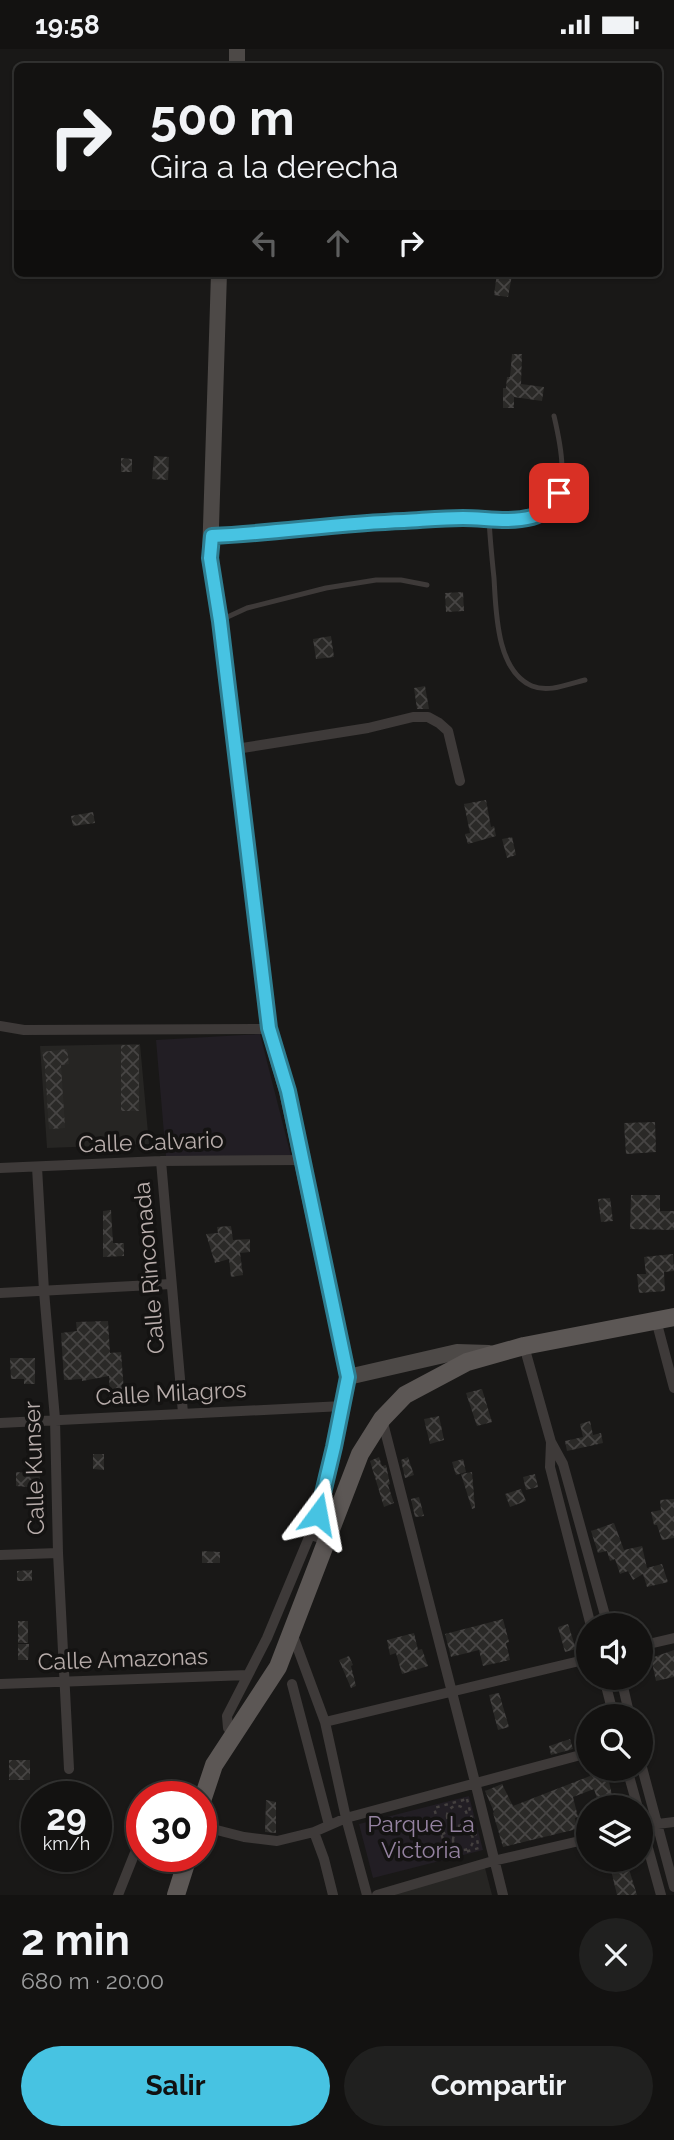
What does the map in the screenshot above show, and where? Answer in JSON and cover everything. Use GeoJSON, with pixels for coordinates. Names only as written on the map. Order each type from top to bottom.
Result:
{"type":"FeatureCollection","features":[{"type":"Feature","properties":{"kind":"main road"},"geometry":{"type":"LineString","coordinates":[[208,1781],[214,1765],[278,1667],[292,1631],[318,1538],[360,1454],[382,1419],[405,1395],[467,1361],[524,1346],[665,1318]]}},
{"type":"Feature","properties":{"kind":"main road"},"geometry":{"type":"LineString","coordinates":[[176,1895],[183,1872]]}},
{"type":"Feature","properties":{"kind":"street"},"geometry":{"type":"LineString","coordinates":[[219,277],[210,558],[269,1028],[288,1091],[348,1377],[318,1514],[318,1538],[227,1716],[228,1728],[234,1734]]}},
{"type":"Feature","properties":{"kind":"street"},"geometry":{"type":"LineString","coordinates":[[236,749],[368,728],[413,717],[428,717],[448,731],[460,781]]}},
{"type":"Feature","properties":{"kind":"street"},"geometry":{"type":"LineString","coordinates":[[0,1026],[24,1030],[269,1028]]}},
{"type":"Feature","properties":{"kind":"street","name":"Calle Calvario"},"geometry":{"type":"LineString","coordinates":[[0,1168],[161,1161],[303,1160]]}},
{"type":"Feature","properties":{"kind":"street","name":"Calle Rinconada"},"geometry":{"type":"LineString","coordinates":[[161,1161],[183,1413]]}},
{"type":"Feature","properties":{"kind":"street","name":"Calle Kunser"},"geometry":{"type":"LineString","coordinates":[[37,1167],[55,1419],[58,1553],[69,1769]]}},
{"type":"Feature","properties":{"kind":"street"},"geometry":{"type":"LineString","coordinates":[[0,1293],[171,1284]]}},
{"type":"Feature","properties":{"kind":"street"},"geometry":{"type":"LineString","coordinates":[[665,1318],[674,1388]]}},
{"type":"Feature","properties":{"kind":"street"},"geometry":{"type":"LineString","coordinates":[[524,1346],[551,1442],[563,1464],[605,1613]]}},
{"type":"Feature","properties":{"kind":"street"},"geometry":{"type":"LineString","coordinates":[[348,1377],[457,1352],[498,1353]]}},
{"type":"Feature","properties":{"kind":"street","name":"Calle Milagros"},"geometry":{"type":"LineString","coordinates":[[0,1423],[343,1406]]}},
{"type":"Feature","properties":{"kind":"street"},"geometry":{"type":"LineString","coordinates":[[382,1419],[503,1895]]}},
{"type":"Feature","properties":{"kind":"street"},"geometry":{"type":"LineString","coordinates":[[551,1442],[550,1467],[588,1613]]}},
{"type":"Feature","properties":{"kind":"street"},"geometry":{"type":"LineString","coordinates":[[572,1547],[586,1543]]}},
{"type":"Feature","properties":{"kind":"street"},"geometry":{"type":"LineString","coordinates":[[0,1555],[58,1553]]}},
{"type":"Feature","properties":{"kind":"street"},"geometry":{"type":"LineString","coordinates":[[292,1631],[325,1721],[345,1818],[367,1895]]}},
{"type":"Feature","properties":{"kind":"street"},"geometry":{"type":"LineString","coordinates":[[653,1643],[674,1638]]}},
{"type":"Feature","properties":{"kind":"street"},"geometry":{"type":"LineString","coordinates":[[325,1721],[576,1662]]}},
{"type":"Feature","properties":{"kind":"street","name":"Calle Amazonas"},"geometry":{"type":"LineString","coordinates":[[0,1683],[248,1675]]}},
{"type":"Feature","properties":{"kind":"street"},"geometry":{"type":"LineString","coordinates":[[292,1684],[329,1825]]}},
{"type":"Feature","properties":{"kind":"street"},"geometry":{"type":"LineString","coordinates":[[607,1690],[610,1704]]}},
{"type":"Feature","properties":{"kind":"street"},"geometry":{"type":"LineString","coordinates":[[608,1695],[624,1691],[627,1704]]}},
{"type":"Feature","properties":{"kind":"street"},"geometry":{"type":"LineString","coordinates":[[217,1830],[278,1841],[314,1832],[345,1818],[576,1756]]}},
{"type":"Feature","properties":{"kind":"street"},"geometry":{"type":"LineString","coordinates":[[646,1781],[674,1887]]}},
{"type":"Feature","properties":{"kind":"street"},"geometry":{"type":"LineString","coordinates":[[653,1824],[674,1822]]}},
{"type":"Feature","properties":{"kind":"street"},"geometry":{"type":"LineString","coordinates":[[314,1832],[324,1859],[332,1895]]}},
{"type":"Feature","properties":{"kind":"street"},"geometry":{"type":"LineString","coordinates":[[377,1895],[493,1861],[576,1842]]}},
{"type":"Feature","properties":{"kind":"street"},"geometry":{"type":"LineString","coordinates":[[653,1867],[661,1895]]}},
{"type":"Feature","properties":{"kind":"street"},"geometry":{"type":"LineString","coordinates":[[118,1895],[127,1872]]}},
{"type":"Feature","properties":{"kind":"lane"},"geometry":{"type":"LineString","coordinates":[[212,536],[242,536],[375,522],[505,520],[538,515],[550,507],[559,493],[563,465],[554,416]]}},
{"type":"Feature","properties":{"kind":"lane"},"geometry":{"type":"LineString","coordinates":[[489,519],[497,626],[514,671],[532,686],[547,689],[585,680]]}},
{"type":"Feature","properties":{"kind":"lane"},"geometry":{"type":"LineString","coordinates":[[220,621],[247,608],[326,588],[376,580],[401,580],[427,585]]}},
{"type":"Feature","properties":{"kind":"path"},"geometry":{"type":"LineString","coordinates":[[467,1799],[473,1823],[479,1848],[448,1857],[434,1808],[467,1799]]}},
{"type":"Feature","properties":{"kind":"path"},"geometry":{"type":"LineString","coordinates":[[460,1806],[465,1809],[467,1819],[461,1826],[447,1821],[446,1815],[450,1807],[460,1806]]}},
{"type":"Feature","properties":{"kind":"path"},"geometry":{"type":"LineString","coordinates":[[442,1834],[473,1823]]}},
{"type":"Feature","properties":{"kind":"path"},"geometry":{"type":"LineString","coordinates":[[466,1830],[471,1834],[473,1843],[469,1849],[460,1850],[453,1844],[453,1837],[456,1832],[466,1830]]}},
{"type":"Feature","properties":{"kind":"shaded area"},"geometry":{"type":"Polygon","coordinates":[[[140,1044],[149,1144],[47,1148],[40,1046],[140,1044]]]}},
{"type":"Feature","properties":{"kind":"shaded area"},"geometry":{"type":"Polygon","coordinates":[[[485,1868],[492,1895],[384,1895],[485,1868]]]}},
{"type":"Feature","properties":{"kind":"green space"},"geometry":{"type":"Polygon","coordinates":[[[260,1034],[291,1156],[166,1157],[156,1040],[260,1034]]]}},
{"type":"Feature","properties":{"kind":"green space","name":"Parque La Victoria"},"geometry":{"type":"Polygon","coordinates":[[[469,1796],[483,1850],[373,1878],[359,1824],[469,1796]]]}},
{"type":"Feature","properties":{"kind":"building"},"geometry":{"type":"Polygon","coordinates":[[[496,277],[512,277],[508,297],[494,295],[496,277]]]}},
{"type":"Feature","properties":{"kind":"building"},"geometry":{"type":"Polygon","coordinates":[[[512,354],[522,354],[521,384],[544,387],[542,401],[514,397],[514,408],[503,408],[503,388],[506,388],[507,377],[510,377],[512,354]]]}},
{"type":"Feature","properties":{"kind":"building"},"geometry":{"type":"Polygon","coordinates":[[[154,456],[169,457],[168,480],[152,479],[154,456]]]}},
{"type":"Feature","properties":{"kind":"building"},"geometry":{"type":"Polygon","coordinates":[[[121,458],[132,459],[132,472],[121,472],[121,458]]]}},
{"type":"Feature","properties":{"kind":"building"},"geometry":{"type":"Polygon","coordinates":[[[463,592],[464,611],[446,612],[445,593],[463,592]]]}},
{"type":"Feature","properties":{"kind":"building"},"geometry":{"type":"Polygon","coordinates":[[[331,636],[334,657],[316,659],[313,639],[331,636]]]}},
{"type":"Feature","properties":{"kind":"building"},"geometry":{"type":"Polygon","coordinates":[[[425,686],[429,709],[417,709],[414,688],[425,686]]]}},
{"type":"Feature","properties":{"kind":"building"},"geometry":{"type":"Polygon","coordinates":[[[486,800],[491,827],[494,826],[496,836],[468,844],[465,834],[470,833],[464,804],[486,800]]]}},
{"type":"Feature","properties":{"kind":"building"},"geometry":{"type":"Polygon","coordinates":[[[93,812],[95,823],[73,826],[71,816],[93,812]]]}},
{"type":"Feature","properties":{"kind":"building"},"geometry":{"type":"Polygon","coordinates":[[[512,837],[516,855],[507,858],[502,839],[512,837]]]}},
{"type":"Feature","properties":{"kind":"building"},"geometry":{"type":"Polygon","coordinates":[[[121,1045],[139,1045],[139,1111],[121,1111],[121,1045]]]}},
{"type":"Feature","properties":{"kind":"building"},"geometry":{"type":"Polygon","coordinates":[[[67,1049],[69,1064],[61,1065],[65,1128],[49,1129],[42,1052],[67,1049]]]}},
{"type":"Feature","properties":{"kind":"building"},"geometry":{"type":"Polygon","coordinates":[[[655,1122],[656,1152],[626,1154],[624,1123],[655,1122]]]}},
{"type":"Feature","properties":{"kind":"building"},"geometry":{"type":"Polygon","coordinates":[[[631,1195],[660,1195],[660,1211],[674,1211],[674,1230],[630,1229],[631,1195]]]}},
{"type":"Feature","properties":{"kind":"building"},"geometry":{"type":"Polygon","coordinates":[[[610,1198],[613,1221],[601,1222],[598,1199],[610,1198]]]}},
{"type":"Feature","properties":{"kind":"building"},"geometry":{"type":"Polygon","coordinates":[[[111,1210],[113,1243],[124,1243],[124,1256],[103,1257],[103,1211],[111,1210]]]}},
{"type":"Feature","properties":{"kind":"building"},"geometry":{"type":"Polygon","coordinates":[[[231,1226],[233,1240],[250,1239],[250,1252],[240,1253],[243,1275],[231,1277],[229,1259],[215,1263],[206,1234],[218,1233],[217,1227],[231,1226]]]}},
{"type":"Feature","properties":{"kind":"building"},"geometry":{"type":"Polygon","coordinates":[[[673,1254],[674,1271],[664,1272],[665,1291],[639,1293],[637,1274],[646,1274],[644,1257],[673,1254]]]}},
{"type":"Feature","properties":{"kind":"building"},"geometry":{"type":"Polygon","coordinates":[[[108,1321],[110,1353],[121,1352],[125,1405],[110,1406],[109,1376],[82,1381],[64,1380],[61,1333],[77,1331],[76,1322],[108,1321]]]}},
{"type":"Feature","properties":{"kind":"building"},"geometry":{"type":"Polygon","coordinates":[[[10,1358],[35,1358],[35,1384],[24,1384],[24,1379],[11,1379],[10,1358]]]}},
{"type":"Feature","properties":{"kind":"building"},"geometry":{"type":"Polygon","coordinates":[[[482,1389],[492,1422],[477,1426],[466,1393],[482,1389]]]}},
{"type":"Feature","properties":{"kind":"building"},"geometry":{"type":"Polygon","coordinates":[[[439,1416],[444,1440],[430,1444],[424,1419],[439,1416]]]}},
{"type":"Feature","properties":{"kind":"building"},"geometry":{"type":"Polygon","coordinates":[[[590,1421],[593,1435],[601,1433],[603,1443],[567,1451],[565,1441],[583,1437],[580,1424],[590,1421]]]}},
{"type":"Feature","properties":{"kind":"building"},"geometry":{"type":"Polygon","coordinates":[[[93,1454],[104,1454],[104,1470],[93,1469],[93,1454]]]}},
{"type":"Feature","properties":{"kind":"building"},"geometry":{"type":"Polygon","coordinates":[[[379,1457],[382,1466],[386,1465],[388,1485],[394,1503],[384,1507],[370,1461],[379,1457]]]}},
{"type":"Feature","properties":{"kind":"building"},"geometry":{"type":"Polygon","coordinates":[[[408,1457],[414,1475],[405,1478],[401,1460],[408,1457]]]}},
{"type":"Feature","properties":{"kind":"building"},"geometry":{"type":"Polygon","coordinates":[[[463,1459],[466,1472],[456,1475],[452,1462],[463,1459]]]}},
{"type":"Feature","properties":{"kind":"building"},"geometry":{"type":"Polygon","coordinates":[[[16,1472],[40,1474],[39,1488],[16,1486],[16,1472]]]}},
{"type":"Feature","properties":{"kind":"building"},"geometry":{"type":"Polygon","coordinates":[[[472,1472],[475,1508],[472,1509],[461,1474],[472,1472]]]}},
{"type":"Feature","properties":{"kind":"building"},"geometry":{"type":"Polygon","coordinates":[[[535,1474],[538,1487],[526,1490],[523,1477],[535,1474]]]}},
{"type":"Feature","properties":{"kind":"building"},"geometry":{"type":"Polygon","coordinates":[[[521,1489],[526,1501],[510,1507],[505,1494],[521,1489]]]}},
{"type":"Feature","properties":{"kind":"building"},"geometry":{"type":"Polygon","coordinates":[[[419,1497],[424,1516],[415,1517],[411,1499],[419,1497]]]}},
{"type":"Feature","properties":{"kind":"building"},"geometry":{"type":"Polygon","coordinates":[[[674,1499],[674,1538],[662,1540],[651,1512],[661,1510],[660,1500],[674,1499]]]}},
{"type":"Feature","properties":{"kind":"building"},"geometry":{"type":"Polygon","coordinates":[[[614,1523],[624,1550],[642,1546],[647,1568],[662,1564],[668,1582],[647,1587],[643,1574],[633,1580],[628,1571],[620,1574],[615,1559],[610,1561],[607,1551],[598,1553],[591,1531],[614,1523]]]}},
{"type":"Feature","properties":{"kind":"building"},"geometry":{"type":"Polygon","coordinates":[[[202,1551],[220,1552],[220,1563],[202,1563],[202,1551]]]}},
{"type":"Feature","properties":{"kind":"building"},"geometry":{"type":"Polygon","coordinates":[[[32,1570],[32,1581],[17,1581],[17,1571],[32,1570]]]}},
{"type":"Feature","properties":{"kind":"building"},"geometry":{"type":"Polygon","coordinates":[[[503,1619],[510,1660],[483,1666],[479,1650],[451,1657],[445,1634],[503,1619]]]}},
{"type":"Feature","properties":{"kind":"building"},"geometry":{"type":"Polygon","coordinates":[[[18,1621],[28,1621],[28,1643],[18,1643],[18,1621]]]}},
{"type":"Feature","properties":{"kind":"building"},"geometry":{"type":"Polygon","coordinates":[[[568,1624],[576,1649],[565,1652],[558,1627],[568,1624]]]}},
{"type":"Feature","properties":{"kind":"building"},"geometry":{"type":"Polygon","coordinates":[[[414,1633],[418,1650],[422,1649],[428,1666],[402,1674],[396,1653],[390,1655],[387,1640],[414,1633]]]}},
{"type":"Feature","properties":{"kind":"building"},"geometry":{"type":"Polygon","coordinates":[[[18,1644],[29,1644],[28,1660],[18,1660],[18,1644]]]}},
{"type":"Feature","properties":{"kind":"building"},"geometry":{"type":"Polygon","coordinates":[[[674,1650],[674,1677],[656,1681],[653,1657],[674,1650]]]}},
{"type":"Feature","properties":{"kind":"building"},"geometry":{"type":"Polygon","coordinates":[[[349,1656],[356,1686],[351,1688],[339,1660],[349,1656]]]}},
{"type":"Feature","properties":{"kind":"building"},"geometry":{"type":"Polygon","coordinates":[[[499,1693],[509,1727],[498,1730],[489,1695],[499,1693]]]}},
{"type":"Feature","properties":{"kind":"building"},"geometry":{"type":"Polygon","coordinates":[[[570,1739],[573,1749],[551,1755],[549,1746],[570,1739]]]}},
{"type":"Feature","properties":{"kind":"building"},"geometry":{"type":"Polygon","coordinates":[[[9,1760],[30,1760],[30,1780],[9,1780],[9,1760]]]}},
{"type":"Feature","properties":{"kind":"building"},"geometry":{"type":"Polygon","coordinates":[[[577,1781],[609,1781],[612,1795],[596,1795],[594,1789],[576,1795],[573,1797],[576,1829],[503,1847],[494,1812],[485,1791],[502,1784],[513,1806],[577,1781]]]}},
{"type":"Feature","properties":{"kind":"building"},"geometry":{"type":"Polygon","coordinates":[[[266,1800],[276,1802],[276,1833],[265,1832],[266,1800]]]}},
{"type":"Feature","properties":{"kind":"building"},"geometry":{"type":"Polygon","coordinates":[[[611,1872],[630,1872],[637,1895],[617,1895],[611,1872]]]}},
{"type":"Feature","properties":{"kind":"route"},"geometry":{"type":"LineString","coordinates":[[318,1514],[348,1377],[288,1091],[269,1028],[210,558],[212,536],[242,536],[375,522],[528,518],[550,507],[559,493]]}}]}
